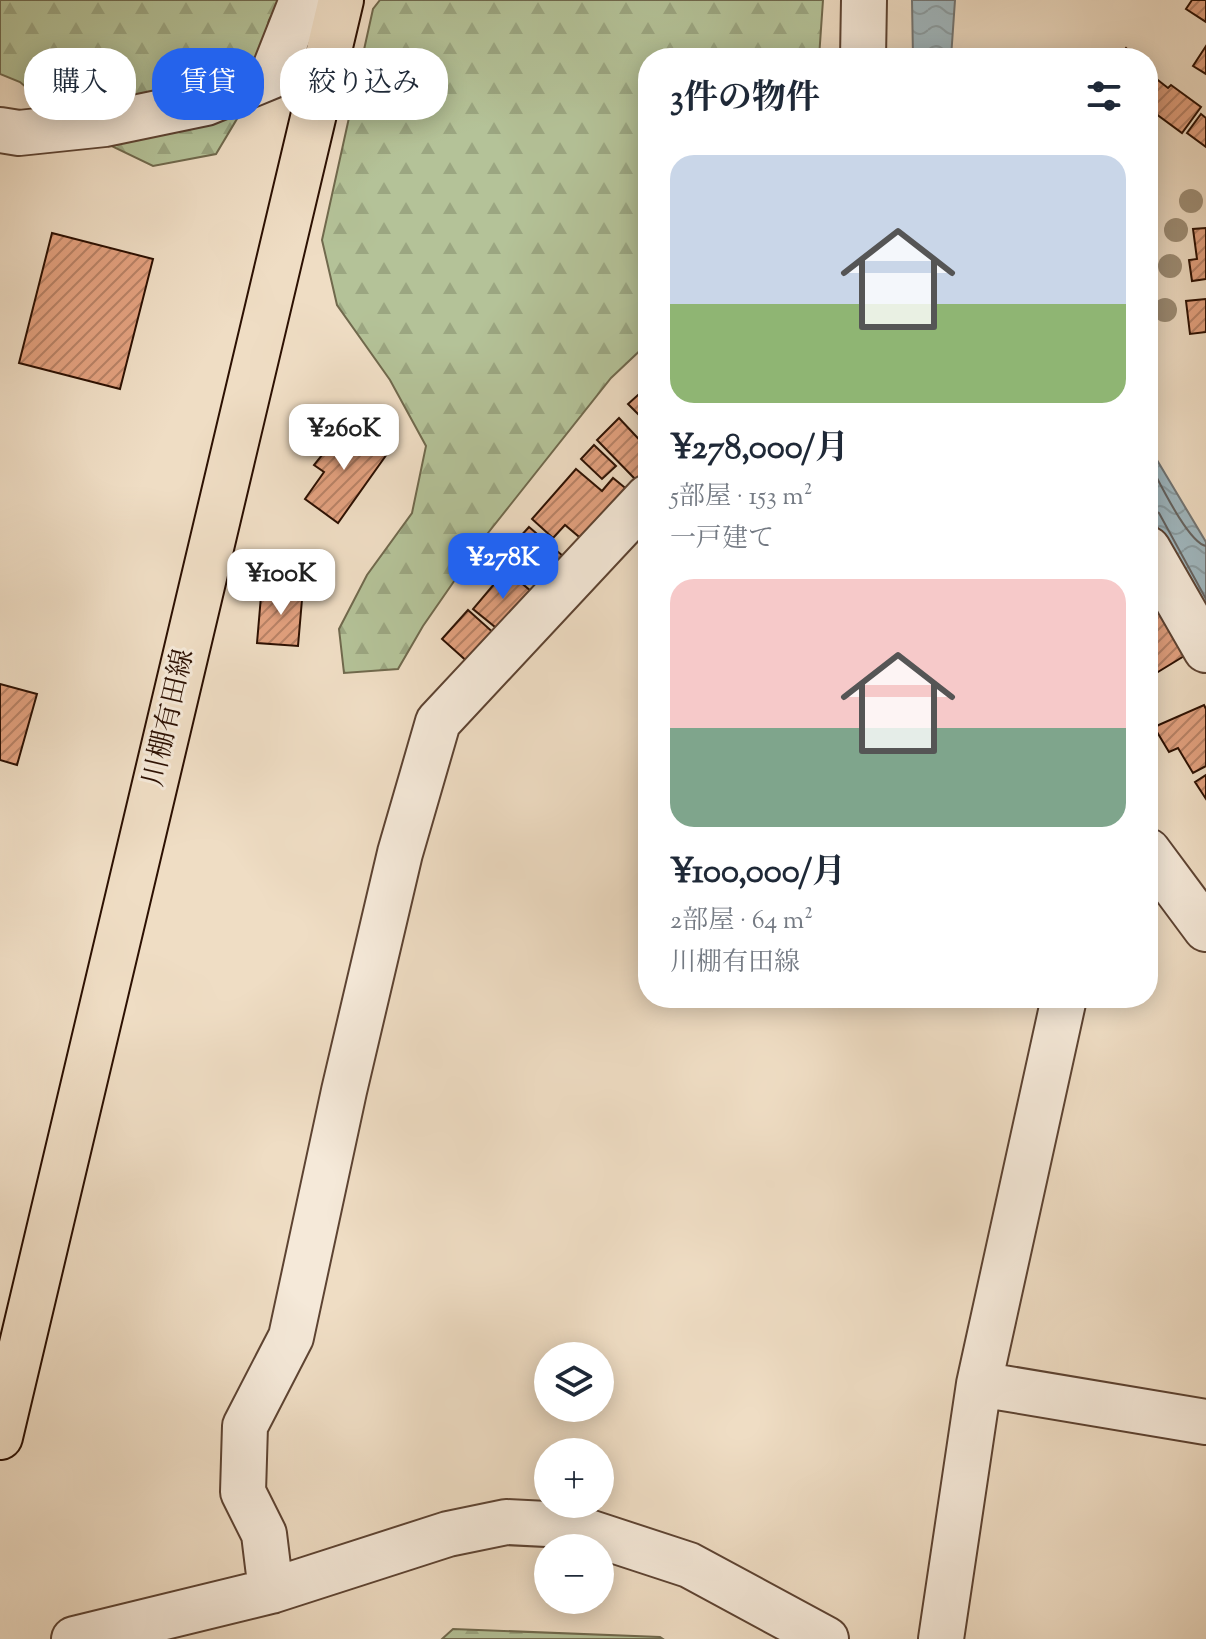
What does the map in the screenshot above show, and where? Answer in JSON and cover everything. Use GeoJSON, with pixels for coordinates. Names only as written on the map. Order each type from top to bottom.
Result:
{"type":"FeatureCollection","features":[{"type":"Feature","properties":{"kind":"main road","name":"川棚有田線"},"geometry":{"type":"LineString","coordinates":[[2,1420],[341,0]]}},
{"type":"Feature","properties":{"kind":"street"},"geometry":{"type":"LineString","coordinates":[[0,130],[19,133],[105,124],[206,103],[272,76],[302,0]]}},
{"type":"Feature","properties":{"kind":"street"},"geometry":{"type":"LineString","coordinates":[[863,48],[864,0]]}},
{"type":"Feature","properties":{"kind":"street"},"geometry":{"type":"LineString","coordinates":[[271,1591],[264,1534],[243,1492],[245,1426],[291,1337],[344,1091],[397,868],[438,722],[638,508]]}},
{"type":"Feature","properties":{"kind":"street"},"geometry":{"type":"LineString","coordinates":[[1158,566],[1206,650]]}},
{"type":"Feature","properties":{"kind":"street"},"geometry":{"type":"LineString","coordinates":[[1158,860],[1199,899]]}},
{"type":"Feature","properties":{"kind":"street"},"geometry":{"type":"LineString","coordinates":[[941,1639],[979,1384],[1062,1008]]}},
{"type":"Feature","properties":{"kind":"street"},"geometry":{"type":"LineString","coordinates":[[979,1384],[1206,1422]]}},
{"type":"Feature","properties":{"kind":"street"},"geometry":{"type":"LineString","coordinates":[[74,1639],[271,1591],[448,1534],[506,1522],[567,1525],[689,1565],[826,1639]]}},
{"type":"Feature","properties":{"kind":"green space"},"geometry":{"type":"Polygon","coordinates":[[[0,0],[280,0],[269,20],[262,48],[152,48],[152,120],[236,120],[216,154],[153,166],[74,128],[65,120],[136,120],[136,48],[24,48],[24,85],[0,74],[0,0]]]}},
{"type":"Feature","properties":{"kind":"green space"},"geometry":{"type":"Polygon","coordinates":[[[380,0],[823,0],[820,48],[638,48],[638,352],[611,378],[484,538],[423,626],[398,669],[344,673],[339,629],[367,575],[412,513],[426,446],[390,380],[337,305],[322,240],[348,120],[448,120],[448,48],[364,48],[373,9],[380,0]]]}},
{"type":"Feature","properties":{"kind":"green space"},"geometry":{"type":"Polygon","coordinates":[[[453,1629],[660,1637],[663,1639],[442,1639],[453,1629]]]}},
{"type":"Feature","properties":{"kind":"water"},"geometry":{"type":"Polygon","coordinates":[[[912,0],[955,0],[952,48],[913,48],[912,0]]]}},
{"type":"Feature","properties":{"kind":"water"},"geometry":{"type":"Polygon","coordinates":[[[1158,462],[1206,542],[1206,616],[1158,528],[1158,462]]]}},
{"type":"Feature","properties":{"kind":"building"},"geometry":{"type":"Polygon","coordinates":[[[1192,0],[1206,0],[1206,22],[1186,9],[1192,0]]]}},
{"type":"Feature","properties":{"kind":"building"},"geometry":{"type":"Polygon","coordinates":[[[1206,46],[1206,74],[1193,66],[1206,46]]]}},
{"type":"Feature","properties":{"kind":"building"},"geometry":{"type":"Polygon","coordinates":[[[1158,80],[1168,88],[1171,85],[1201,107],[1182,133],[1158,115],[1158,80]]]}},
{"type":"Feature","properties":{"kind":"building"},"geometry":{"type":"Polygon","coordinates":[[[1201,114],[1206,118],[1206,147],[1187,133],[1201,114]]]}},
{"type":"Feature","properties":{"kind":"building"},"geometry":{"type":"Polygon","coordinates":[[[1206,228],[1206,279],[1192,281],[1189,260],[1197,259],[1193,229],[1206,228]]]}},
{"type":"Feature","properties":{"kind":"building"},"geometry":{"type":"Polygon","coordinates":[[[52,233],[153,259],[120,389],[19,363],[52,233]]]}},
{"type":"Feature","properties":{"kind":"building"},"geometry":{"type":"Polygon","coordinates":[[[1206,299],[1206,332],[1190,334],[1186,301],[1206,299]]]}},
{"type":"Feature","properties":{"kind":"building"},"geometry":{"type":"Polygon","coordinates":[[[638,395],[638,414],[628,404],[638,395]]]}},
{"type":"Feature","properties":{"kind":"building"},"geometry":{"type":"Polygon","coordinates":[[[619,418],[638,438],[638,480],[637,481],[597,440],[619,418]]]}},
{"type":"Feature","properties":{"kind":"building"},"geometry":{"type":"Polygon","coordinates":[[[347,424],[387,454],[338,523],[305,499],[324,472],[314,465],[347,424]]]}},
{"type":"Feature","properties":{"kind":"building"},"geometry":{"type":"Polygon","coordinates":[[[594,445],[616,466],[602,479],[581,459],[594,445]]]}},
{"type":"Feature","properties":{"kind":"building"},"geometry":{"type":"Polygon","coordinates":[[[576,469],[602,491],[613,478],[629,491],[584,541],[565,525],[553,538],[532,519],[576,469]]]}},
{"type":"Feature","properties":{"kind":"building"},"geometry":{"type":"Polygon","coordinates":[[[529,527],[570,562],[550,586],[508,550],[529,527]]]}},
{"type":"Feature","properties":{"kind":"building"},"geometry":{"type":"Polygon","coordinates":[[[506,570],[532,592],[500,631],[473,609],[506,570]]]}},
{"type":"Feature","properties":{"kind":"building"},"geometry":{"type":"Polygon","coordinates":[[[273,585],[303,588],[298,646],[257,643],[261,596],[273,597],[273,585]]]}},
{"type":"Feature","properties":{"kind":"building"},"geometry":{"type":"Polygon","coordinates":[[[1158,593],[1194,650],[1158,672],[1158,593]]]}},
{"type":"Feature","properties":{"kind":"building"},"geometry":{"type":"Polygon","coordinates":[[[468,610],[496,635],[470,664],[442,639],[468,610]]]}},
{"type":"Feature","properties":{"kind":"building"},"geometry":{"type":"Polygon","coordinates":[[[0,684],[37,694],[17,765],[0,760],[0,684]]]}},
{"type":"Feature","properties":{"kind":"building"},"geometry":{"type":"Polygon","coordinates":[[[1204,705],[1206,766],[1193,773],[1178,748],[1169,752],[1158,734],[1158,725],[1204,705]]]}},
{"type":"Feature","properties":{"kind":"building"},"geometry":{"type":"Polygon","coordinates":[[[1206,775],[1206,799],[1195,782],[1206,775]]]}}]}
